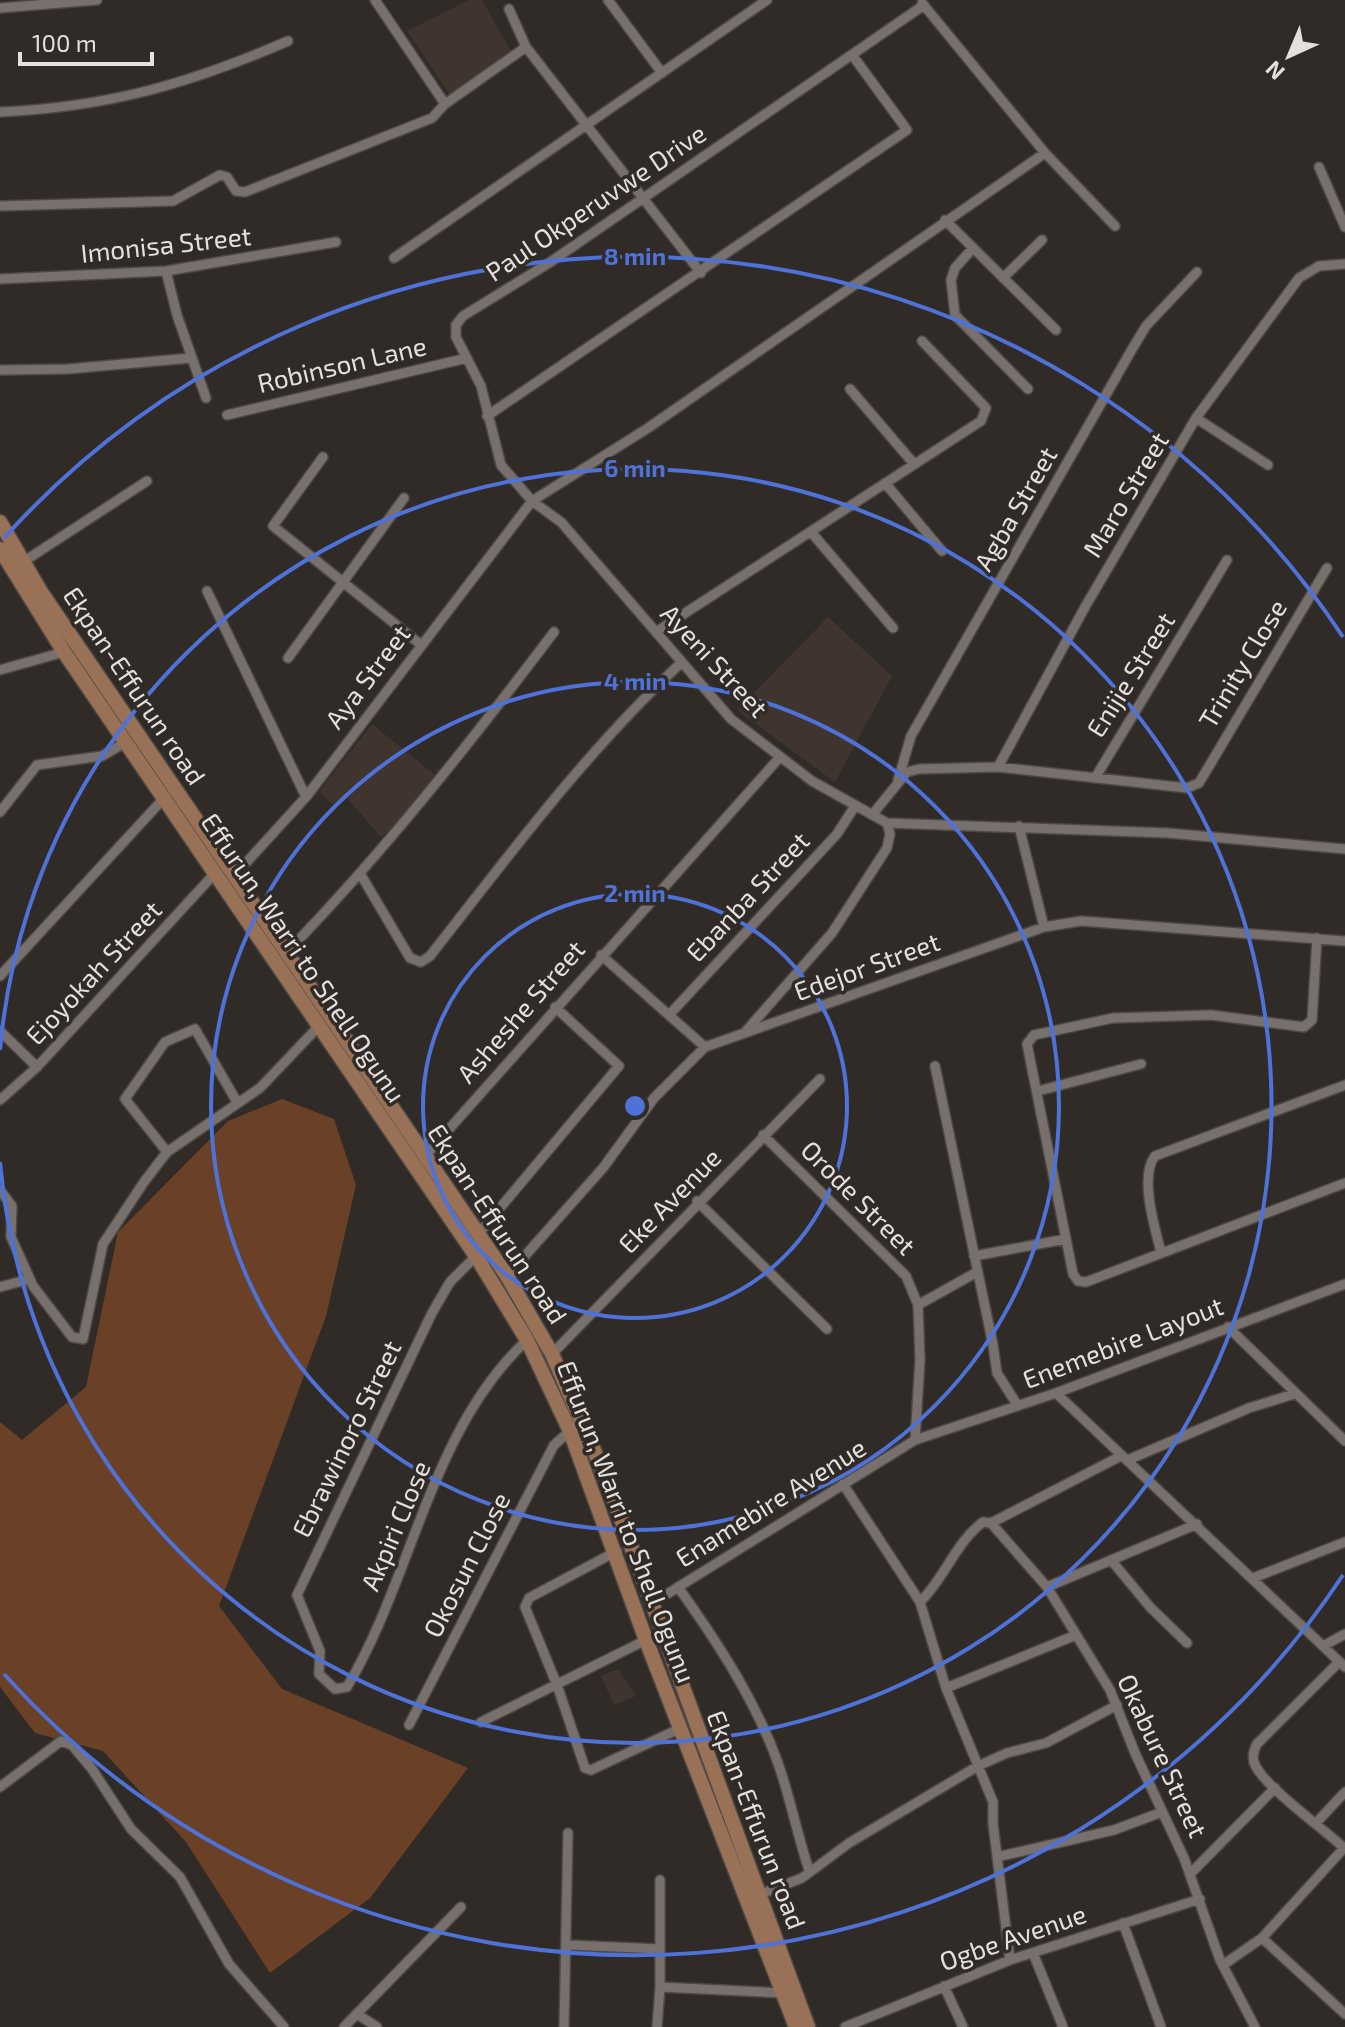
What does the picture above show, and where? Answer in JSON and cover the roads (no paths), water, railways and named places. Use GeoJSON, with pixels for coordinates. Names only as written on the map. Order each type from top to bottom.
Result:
{"type":"FeatureCollection","features":[{"type":"Feature","properties":{"kind":"main road","name":"Ekpan-Effurun road"},"geometry":{"type":"LineString","coordinates":[[0,522],[170,794],[235,875],[479,1233],[552,1354],[606,1478],[808,2027]]}},
{"type":"Feature","properties":{"kind":"main road","name":"Effurun, Warri to Shell Ogunu"},"geometry":{"type":"LineString","coordinates":[[0,549],[64,652],[126,742],[170,794],[216,872],[476,1256],[527,1340],[570,1431],[617,1551],[646,1640],[796,2027]]}},
{"type":"Feature","properties":{"kind":"street"},"geometry":{"type":"LineString","coordinates":[[0,8],[97,0]]}},
{"type":"Feature","properties":{"kind":"street"},"geometry":{"type":"LineString","coordinates":[[375,0],[445,104]]}},
{"type":"Feature","properties":{"kind":"street"},"geometry":{"type":"LineString","coordinates":[[608,0],[662,73]]}},
{"type":"Feature","properties":{"kind":"street"},"geometry":{"type":"LineString","coordinates":[[394,258],[767,0]]}},
{"type":"Feature","properties":{"kind":"street"},"geometry":{"type":"LineString","coordinates":[[922,2],[1045,153],[1115,226]]}},
{"type":"Feature","properties":{"kind":"street","name":"Paul Okperuvwe Drive"},"geometry":{"type":"LineString","coordinates":[[532,501],[501,465],[481,386],[455,331],[463,316],[507,291],[853,56],[922,2]]}},
{"type":"Feature","properties":{"kind":"street"},"geometry":{"type":"LineString","coordinates":[[509,9],[526,47],[701,273]]}},
{"type":"Feature","properties":{"kind":"street"},"geometry":{"type":"LineString","coordinates":[[0,112],[43,110],[144,95],[218,72],[288,41]]}},
{"type":"Feature","properties":{"kind":"street"},"geometry":{"type":"LineString","coordinates":[[0,206],[173,201],[220,175],[227,177],[236,191],[245,192],[432,118],[445,104],[526,47]]}},
{"type":"Feature","properties":{"kind":"street"},"geometry":{"type":"LineString","coordinates":[[487,416],[907,130],[853,56]]}},
{"type":"Feature","properties":{"kind":"street","name":"Aya Street"},"geometry":{"type":"LineString","coordinates":[[235,875],[306,797],[532,501],[648,428],[1045,153]]}},
{"type":"Feature","properties":{"kind":"street"},"geometry":{"type":"LineString","coordinates":[[1319,167],[1345,227]]}},
{"type":"Feature","properties":{"kind":"street"},"geometry":{"type":"LineString","coordinates":[[945,220],[1056,330]]}},
{"type":"Feature","properties":{"kind":"street"},"geometry":{"type":"LineString","coordinates":[[1003,278],[1042,240]]}},
{"type":"Feature","properties":{"kind":"street","name":"Imonisa Street"},"geometry":{"type":"LineString","coordinates":[[0,279],[166,271],[336,242]]}},
{"type":"Feature","properties":{"kind":"street"},"geometry":{"type":"LineString","coordinates":[[973,248],[955,268],[951,280],[955,315],[1028,389]]}},
{"type":"Feature","properties":{"kind":"street","name":"Maro Street"},"geometry":{"type":"LineString","coordinates":[[998,767],[1085,607],[1196,418],[1299,278],[1319,266],[1345,264]]}},
{"type":"Feature","properties":{"kind":"street"},"geometry":{"type":"LineString","coordinates":[[166,271],[206,398]]}},
{"type":"Feature","properties":{"kind":"street","name":"Agba Street"},"geometry":{"type":"LineString","coordinates":[[897,783],[911,736],[1131,351],[1146,326],[1197,272]]}},
{"type":"Feature","properties":{"kind":"street"},"geometry":{"type":"LineString","coordinates":[[656,632],[986,415],[986,408],[922,341]]}},
{"type":"Feature","properties":{"kind":"street"},"geometry":{"type":"LineString","coordinates":[[0,370],[68,369],[191,358]]}},
{"type":"Feature","properties":{"kind":"street","name":"Robinson Lane"},"geometry":{"type":"LineString","coordinates":[[227,415],[467,358]]}},
{"type":"Feature","properties":{"kind":"street"},"geometry":{"type":"LineString","coordinates":[[850,389],[914,464]]}},
{"type":"Feature","properties":{"kind":"street"},"geometry":{"type":"LineString","coordinates":[[1196,418],[1268,465]]}},
{"type":"Feature","properties":{"kind":"street"},"geometry":{"type":"LineString","coordinates":[[323,457],[273,526],[341,584],[420,644]]}},
{"type":"Feature","properties":{"kind":"street"},"geometry":{"type":"LineString","coordinates":[[23,562],[147,481]]}},
{"type":"Feature","properties":{"kind":"street"},"geometry":{"type":"LineString","coordinates":[[885,483],[942,551]]}},
{"type":"Feature","properties":{"kind":"street"},"geometry":{"type":"LineString","coordinates":[[288,658],[404,498]]}},
{"type":"Feature","properties":{"kind":"street","name":"Ayeni Street"},"geometry":{"type":"LineString","coordinates":[[532,501],[561,522],[731,719],[780,757],[887,823]]}},
{"type":"Feature","properties":{"kind":"street"},"geometry":{"type":"LineString","coordinates":[[811,532],[893,628]]}},
{"type":"Feature","properties":{"kind":"street","name":"Enijie Street"},"geometry":{"type":"LineString","coordinates":[[1095,778],[1227,560]]}},
{"type":"Feature","properties":{"kind":"street","name":"Trinity Close"},"geometry":{"type":"LineString","coordinates":[[1095,778],[1187,788],[1199,783],[1327,568]]}},
{"type":"Feature","properties":{"kind":"street"},"geometry":{"type":"LineString","coordinates":[[207,591],[306,797]]}},
{"type":"Feature","properties":{"kind":"street"},"geometry":{"type":"LineString","coordinates":[[286,953],[361,875],[458,758],[554,632]]}},
{"type":"Feature","properties":{"kind":"street"},"geometry":{"type":"LineString","coordinates":[[0,670],[64,652]]}},
{"type":"Feature","properties":{"kind":"street"},"geometry":{"type":"LineString","coordinates":[[361,875],[410,958],[421,962],[430,956],[564,785],[632,709],[682,662]]}},
{"type":"Feature","properties":{"kind":"street"},"geometry":{"type":"LineString","coordinates":[[0,812],[37,765],[102,756],[126,742]]}},
{"type":"Feature","properties":{"kind":"street","name":"Asheshe Street"},"geometry":{"type":"LineString","coordinates":[[426,1155],[780,757]]}},
{"type":"Feature","properties":{"kind":"street"},"geometry":{"type":"LineString","coordinates":[[872,815],[907,772],[919,769],[998,767],[1095,778]]}},
{"type":"Feature","properties":{"kind":"street"},"geometry":{"type":"LineString","coordinates":[[0,976],[170,794]]}},
{"type":"Feature","properties":{"kind":"street","name":"Ebanba Street"},"geometry":{"type":"LineString","coordinates":[[669,1015],[837,834],[855,806]]}},
{"type":"Feature","properties":{"kind":"street"},"geometry":{"type":"LineString","coordinates":[[743,1035],[832,933],[887,848],[890,834],[887,823],[1168,833],[1345,849]]}},
{"type":"Feature","properties":{"kind":"street"},"geometry":{"type":"LineString","coordinates":[[1019,826],[1044,927]]}},
{"type":"Feature","properties":{"kind":"street","name":"Ejoyokah Street"},"geometry":{"type":"LineString","coordinates":[[0,1100],[37,1067],[216,872]]}},
{"type":"Feature","properties":{"kind":"street","name":"Edejor Street"},"geometry":{"type":"LineString","coordinates":[[507,1276],[603,1168],[654,1098],[705,1047],[1044,927],[1081,921],[1345,941]]}},
{"type":"Feature","properties":{"kind":"street"},"geometry":{"type":"LineString","coordinates":[[1317,938],[1309,1025],[1211,1015],[1113,1018],[1034,1035],[1027,1044],[1073,1274],[1078,1281],[1086,1282],[1345,1183]]}},
{"type":"Feature","properties":{"kind":"street"},"geometry":{"type":"LineString","coordinates":[[601,955],[705,1047]]}},
{"type":"Feature","properties":{"kind":"street"},"geometry":{"type":"LineString","coordinates":[[479,1233],[619,1066],[555,1007]]}},
{"type":"Feature","properties":{"kind":"street"},"geometry":{"type":"LineString","coordinates":[[0,1190],[12,1206],[11,1237],[30,1279],[72,1337],[83,1339],[103,1244],[167,1152],[260,1088],[319,1026]]}},
{"type":"Feature","properties":{"kind":"street"},"geometry":{"type":"LineString","coordinates":[[167,1152],[125,1099],[165,1042],[195,1029],[237,1102]]}},
{"type":"Feature","properties":{"kind":"street"},"geometry":{"type":"LineString","coordinates":[[0,1031],[37,1067]]}},
{"type":"Feature","properties":{"kind":"street"},"geometry":{"type":"LineString","coordinates":[[1038,1091],[1141,1064]]}},
{"type":"Feature","properties":{"kind":"street"},"geometry":{"type":"LineString","coordinates":[[935,1066],[993,1345],[992,1359],[1018,1406]]}},
{"type":"Feature","properties":{"kind":"street","name":"Eke Avenue"},"geometry":{"type":"LineString","coordinates":[[552,1354],[697,1201],[820,1079]]}},
{"type":"Feature","properties":{"kind":"street"},"geometry":{"type":"LineString","coordinates":[[1161,1252],[1152,1220],[1147,1171],[1155,1156],[1345,1085]]}},
{"type":"Feature","properties":{"kind":"street","name":"Orode Street"},"geometry":{"type":"LineString","coordinates":[[763,1135],[906,1276],[918,1305],[920,1360],[915,1440]]}},
{"type":"Feature","properties":{"kind":"street"},"geometry":{"type":"LineString","coordinates":[[697,1201],[827,1329]]}},
{"type":"Feature","properties":{"kind":"street"},"geometry":{"type":"LineString","coordinates":[[974,1256],[1066,1239]]}},
{"type":"Feature","properties":{"kind":"street","name":"Ebrawinoro Street"},"geometry":{"type":"LineString","coordinates":[[320,1651],[297,1595],[432,1313],[450,1282],[476,1256]]}},
{"type":"Feature","properties":{"kind":"street"},"geometry":{"type":"LineString","coordinates":[[918,1305],[977,1272]]}},
{"type":"Feature","properties":{"kind":"street"},"geometry":{"type":"LineString","coordinates":[[0,1287],[30,1279]]}},
{"type":"Feature","properties":{"kind":"street","name":"Enemebire Layout"},"geometry":{"type":"LineString","coordinates":[[915,1440],[1056,1393],[1345,1284]]}},
{"type":"Feature","properties":{"kind":"street"},"geometry":{"type":"LineString","coordinates":[[1228,1327],[1345,1441]]}},
{"type":"Feature","properties":{"kind":"street","name":"Akpiri Close"},"geometry":{"type":"LineString","coordinates":[[320,1651],[319,1674],[335,1689],[347,1687],[371,1646],[427,1503],[457,1440],[498,1366],[527,1340]]}},
{"type":"Feature","properties":{"kind":"street"},"geometry":{"type":"LineString","coordinates":[[1056,1393],[1342,1664],[1254,1750],[1254,1765],[1275,1788],[1345,1848],[1262,1938],[1223,1965]]}},
{"type":"Feature","properties":{"kind":"street"},"geometry":{"type":"LineString","coordinates":[[920,1602],[942,1578],[972,1530],[983,1522],[991,1523],[1125,1458],[1249,1408],[1294,1394]]}},
{"type":"Feature","properties":{"kind":"street","name":"Okosun Close"},"geometry":{"type":"LineString","coordinates":[[409,1725],[554,1445],[570,1431]]}},
{"type":"Feature","properties":{"kind":"street","name":"Enamebire Avenue"},"geometry":{"type":"LineString","coordinates":[[651,1604],[915,1440]]}},
{"type":"Feature","properties":{"kind":"street"},"geometry":{"type":"LineString","coordinates":[[843,1484],[920,1602],[946,1688],[993,1802],[1010,1960]]}},
{"type":"Feature","properties":{"kind":"street","name":"Okabure Street"},"geometry":{"type":"LineString","coordinates":[[991,1523],[1047,1587],[1117,1705],[1190,1874],[1223,1965],[1255,2027]]}},
{"type":"Feature","properties":{"kind":"street"},"geometry":{"type":"LineString","coordinates":[[1047,1587],[1197,1524]]}},
{"type":"Feature","properties":{"kind":"street"},"geometry":{"type":"LineString","coordinates":[[1253,1578],[1345,1542]]}},
{"type":"Feature","properties":{"kind":"street"},"geometry":{"type":"LineString","coordinates":[[617,1551],[526,1602],[583,1763],[591,1770],[681,1728]]}},
{"type":"Feature","properties":{"kind":"street"},"geometry":{"type":"LineString","coordinates":[[1111,1560],[1150,1607],[1187,1643]]}},
{"type":"Feature","properties":{"kind":"street"},"geometry":{"type":"LineString","coordinates":[[678,1587],[729,1662],[761,1724],[779,1767],[809,1870]]}},
{"type":"Feature","properties":{"kind":"street"},"geometry":{"type":"LineString","coordinates":[[1323,1646],[1345,1634]]}},
{"type":"Feature","properties":{"kind":"street"},"geometry":{"type":"LineString","coordinates":[[946,1688],[1076,1635]]}},
{"type":"Feature","properties":{"kind":"street"},"geometry":{"type":"LineString","coordinates":[[481,1722],[646,1640]]}},
{"type":"Feature","properties":{"kind":"street"},"geometry":{"type":"LineString","coordinates":[[758,1895],[802,1878],[809,1870],[978,1766],[1007,1753],[1046,1743],[1117,1705]]}},
{"type":"Feature","properties":{"kind":"street"},"geometry":{"type":"LineString","coordinates":[[0,1787],[61,1741],[72,1745],[92,1769],[131,1829],[180,1877],[229,1964],[284,2027]]}},
{"type":"Feature","properties":{"kind":"street"},"geometry":{"type":"LineString","coordinates":[[1190,1874],[1275,1788]]}},
{"type":"Feature","properties":{"kind":"street"},"geometry":{"type":"LineString","coordinates":[[1317,1822],[1345,1792]]}},
{"type":"Feature","properties":{"kind":"street"},"geometry":{"type":"LineString","coordinates":[[997,1857],[1114,1830],[1162,1812]]}},
{"type":"Feature","properties":{"kind":"street"},"geometry":{"type":"LineString","coordinates":[[564,2027],[569,1945],[568,1833]]}},
{"type":"Feature","properties":{"kind":"street"},"geometry":{"type":"LineString","coordinates":[[657,2027],[660,1880]]}},
{"type":"Feature","properties":{"kind":"street","name":"Ogbe Avenue"},"geometry":{"type":"LineString","coordinates":[[845,2027],[1010,1960],[1200,1899]]}},
{"type":"Feature","properties":{"kind":"street"},"geometry":{"type":"LineString","coordinates":[[344,2027],[461,1907]]}},
{"type":"Feature","properties":{"kind":"street"},"geometry":{"type":"LineString","coordinates":[[1123,1923],[1161,2027]]}},
{"type":"Feature","properties":{"kind":"street"},"geometry":{"type":"LineString","coordinates":[[1262,1938],[1345,2014]]}},
{"type":"Feature","properties":{"kind":"street"},"geometry":{"type":"LineString","coordinates":[[569,1945],[660,1949]]}},
{"type":"Feature","properties":{"kind":"street"},"geometry":{"type":"LineString","coordinates":[[1033,1953],[1063,2027]]}},
{"type":"Feature","properties":{"kind":"street"},"geometry":{"type":"LineString","coordinates":[[944,1986],[963,2027]]}},
{"type":"Feature","properties":{"kind":"street"},"geometry":{"type":"LineString","coordinates":[[660,1987],[783,1993]]}},
{"type":"Feature","properties":{"kind":"street"},"geometry":{"type":"LineString","coordinates":[[357,2014],[377,2027]]}}]}
